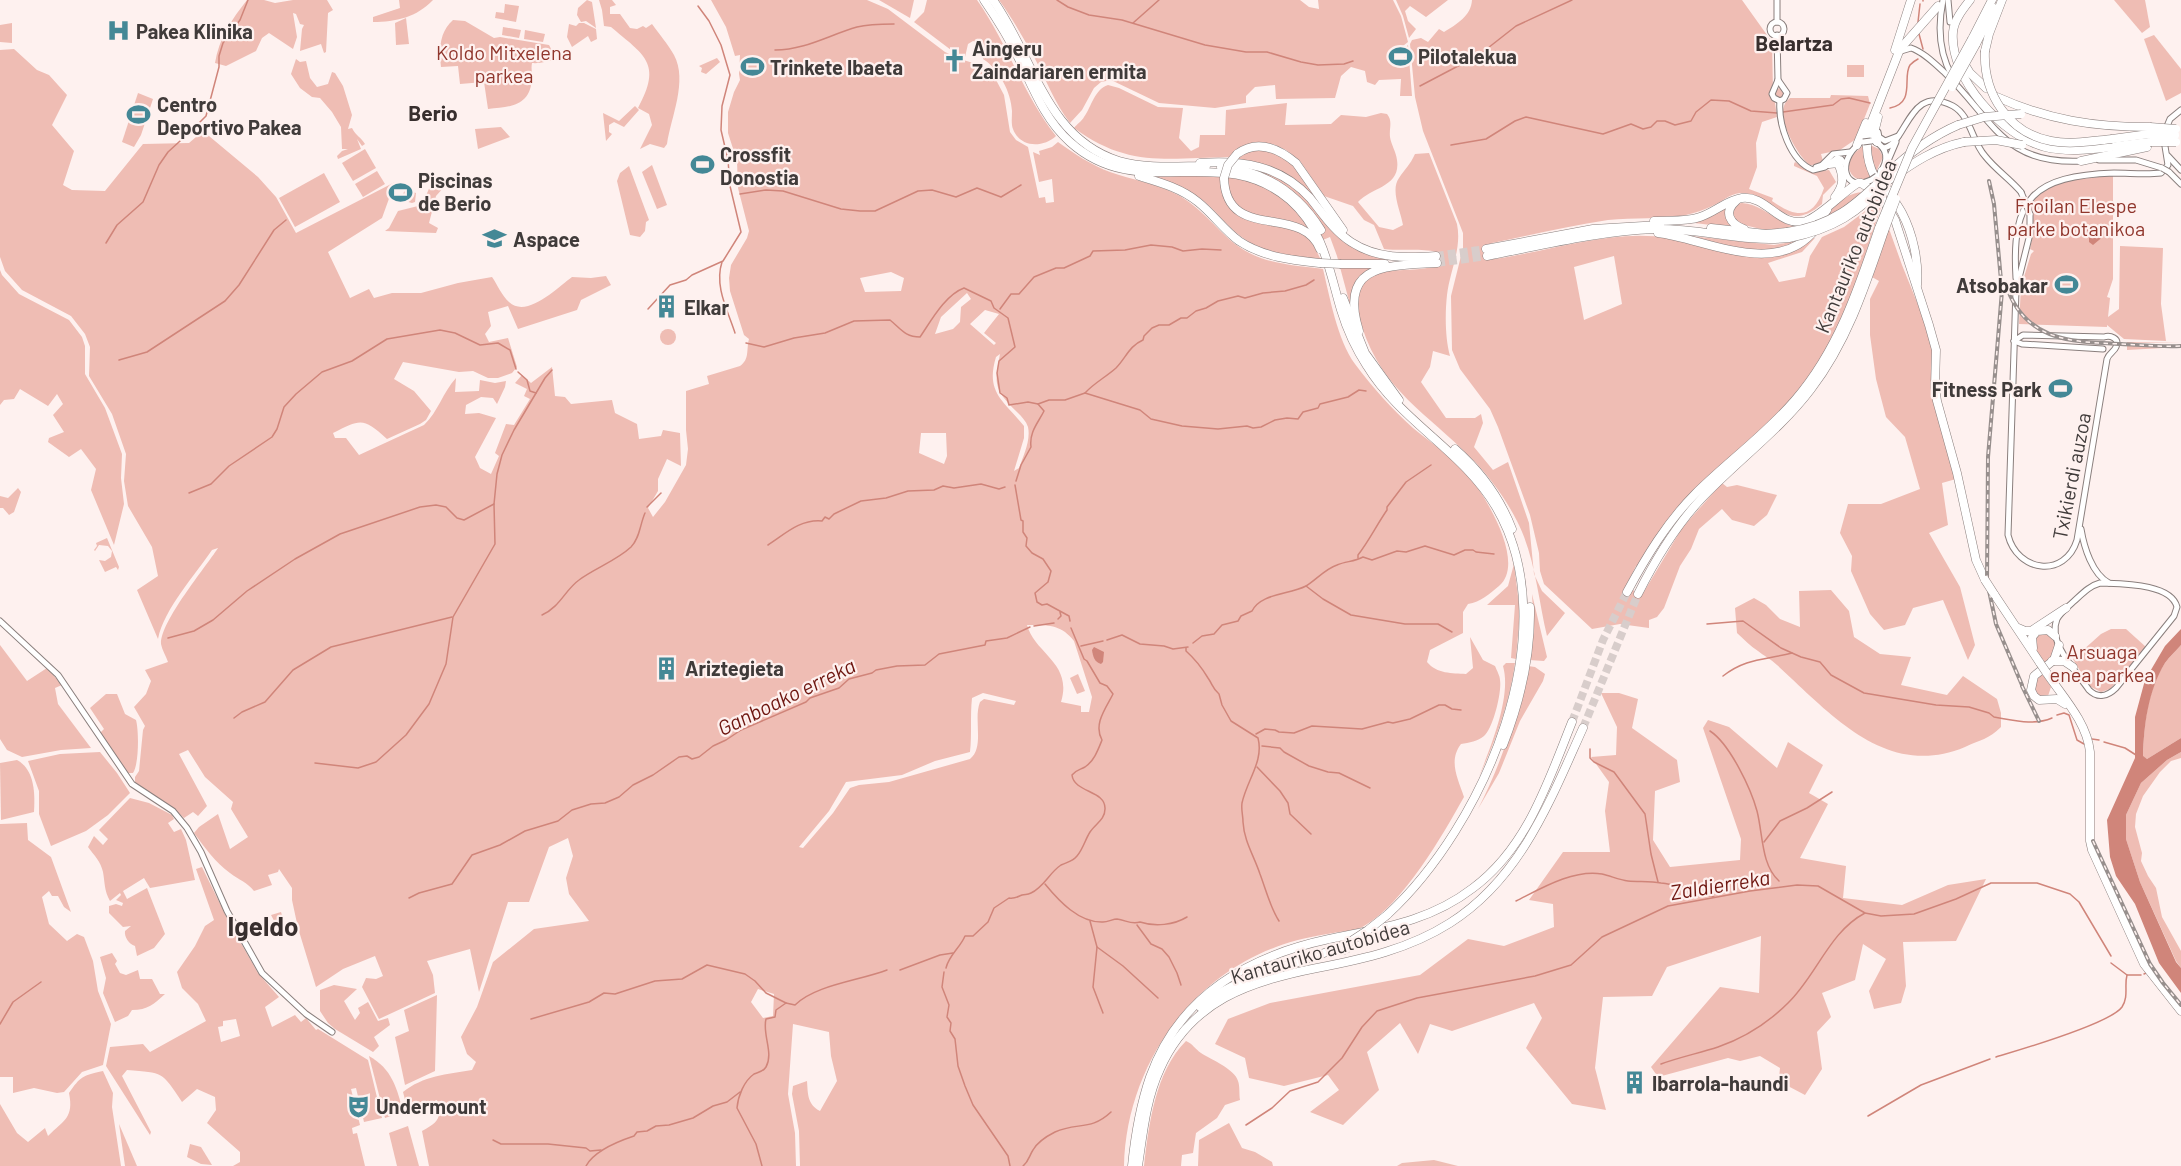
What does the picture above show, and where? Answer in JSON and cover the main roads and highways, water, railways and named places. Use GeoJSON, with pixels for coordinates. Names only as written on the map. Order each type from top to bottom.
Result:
{"type":"FeatureCollection","features":[{"type":"Feature","properties":{"kind":"highway"},"geometry":{"type":"LineString","coordinates":[[984,0],[1005,32],[1042,107],[1056,128],[1084,153],[1103,164],[1179,190],[1198,202],[1241,242],[1262,252],[1290,260],[1320,263],[1414,264]]}},
{"type":"Feature","properties":{"kind":"highway"},"geometry":{"type":"LineString","coordinates":[[993,0],[1016,38],[1049,103],[1066,128],[1098,153],[1120,161],[1142,165],[1217,166],[1245,171],[1268,179],[1296,198],[1311,213],[1326,241],[1354,329],[1370,360],[1398,399],[1467,460],[1494,494],[1508,518],[1521,552],[1529,600],[1529,637],[1523,675],[1510,725],[1493,769],[1469,818],[1444,857],[1422,886],[1358,943],[1311,963],[1262,978],[1233,992]]}},
{"type":"Feature","properties":{"kind":"highway"},"geometry":{"type":"LineString","coordinates":[[1877,144],[1874,133],[1911,0]]}},
{"type":"Feature","properties":{"kind":"highway"},"geometry":{"type":"LineString","coordinates":[[1970,0],[1954,28],[1955,58],[1972,89],[2007,128],[2028,141],[2052,148],[2076,150],[2128,144]]}},
{"type":"Feature","properties":{"kind":"highway","name":"Kantauriko autobidea"},"geometry":{"type":"LineString","coordinates":[[1974,42],[1992,0]]}},
{"type":"Feature","properties":{"kind":"highway","name":"Kantauriko autobidea"},"geometry":{"type":"LineString","coordinates":[[1628,592],[1639,570],[1673,520],[1694,495],[1779,418],[1818,370],[1845,324],[1912,148],[1998,0]]}},
{"type":"Feature","properties":{"kind":"highway"},"geometry":{"type":"LineString","coordinates":[[2002,0],[1989,34],[1985,51],[1985,68],[1992,96],[2017,126],[2052,142],[2068,143],[2150,137],[2178,138]]}},
{"type":"Feature","properties":{"kind":"highway"},"geometry":{"type":"LineString","coordinates":[[1857,146],[1895,55],[1940,3]]}},
{"type":"Feature","properties":{"kind":"highway"},"geometry":{"type":"LineString","coordinates":[[1907,11],[1907,23],[1913,27],[1919,26]]}},
{"type":"Feature","properties":{"kind":"highway"},"geometry":{"type":"LineString","coordinates":[[1955,44],[1970,73],[1986,88]]}},
{"type":"Feature","properties":{"kind":"highway"},"geometry":{"type":"LineString","coordinates":[[1888,77],[1895,55]]}},
{"type":"Feature","properties":{"kind":"highway"},"geometry":{"type":"LineString","coordinates":[[1892,67],[1868,132],[1867,154],[1871,170],[1906,235],[1917,290]]}},
{"type":"Feature","properties":{"kind":"highway"},"geometry":{"type":"LineString","coordinates":[[1997,97],[2057,118]]}},
{"type":"Feature","properties":{"kind":"highway"},"geometry":{"type":"LineString","coordinates":[[2150,137],[2057,118],[2021,114],[1984,117],[1939,133],[1919,146],[1884,173],[1850,209],[1814,227],[1788,235],[1754,239],[1668,229],[1599,235],[1487,253],[1626,223],[1698,218],[1730,201],[1740,199],[1754,199],[1785,219],[1796,222],[1810,219],[1840,195],[1860,183],[1880,195],[1901,235],[1935,345],[1937,401],[1957,473],[1976,560],[1985,580],[2084,729],[2090,748],[2089,799],[2092,850],[2146,967],[2181,1011]]}},
{"type":"Feature","properties":{"kind":"highway"},"geometry":{"type":"LineString","coordinates":[[1884,173],[1944,147],[1965,142],[1996,140],[2051,152],[2072,153],[2128,144],[2150,137]]}},
{"type":"Feature","properties":{"kind":"highway"},"geometry":{"type":"LineString","coordinates":[[2081,161],[2150,137]]}},
{"type":"Feature","properties":{"kind":"highway"},"geometry":{"type":"LineString","coordinates":[[1166,1043],[1199,1008],[1226,988],[1247,978],[1303,961],[1348,943],[1389,917],[1419,881],[1462,819],[1500,740],[1518,675],[1524,637],[1524,601],[1516,553],[1496,507],[1473,474],[1401,408],[1377,382],[1355,345],[1317,244],[1295,227],[1253,218],[1239,212],[1226,193],[1224,178],[1228,165],[1237,154],[1248,148],[1261,146],[1274,148],[1286,154],[1304,172],[1341,229],[1376,254]]}},
{"type":"Feature","properties":{"kind":"highway"},"geometry":{"type":"LineString","coordinates":[[1167,166],[1224,161],[1264,167],[1282,175],[1298,187],[1331,225],[1351,242],[1376,254],[1401,258],[1436,259],[1377,270],[1365,277],[1357,286],[1353,301],[1355,317],[1370,360]]}},
{"type":"Feature","properties":{"kind":"highway"},"geometry":{"type":"LineString","coordinates":[[1829,164],[1838,163],[1843,179],[1840,195]]}},
{"type":"Feature","properties":{"kind":"highway"},"geometry":{"type":"LineString","coordinates":[[1123,171],[1226,172],[1256,180],[1276,190],[1300,210],[1315,229],[1325,251],[1337,293]]}},
{"type":"Feature","properties":{"kind":"highway"},"geometry":{"type":"LineString","coordinates":[[1884,173],[1883,180],[1903,215],[1913,242],[1918,277],[1917,290]]}},
{"type":"Feature","properties":{"kind":"highway"},"geometry":{"type":"LineString","coordinates":[[1635,231],[1663,234],[1744,252],[1778,252],[1804,240],[1815,230],[1826,211],[1840,195],[1847,175]]}},
{"type":"Feature","properties":{"kind":"highway"},"geometry":{"type":"LineString","coordinates":[[1840,195],[1858,188],[1869,190],[1880,198],[1892,214]]}},
{"type":"Feature","properties":{"kind":"highway"},"geometry":{"type":"LineString","coordinates":[[1740,199],[1730,208],[1729,218],[1737,226],[1756,233]]}},
{"type":"Feature","properties":{"kind":"highway"},"geometry":{"type":"LineString","coordinates":[[1605,227],[1677,225],[1788,235]]}},
{"type":"Feature","properties":{"kind":"highway","name":"Kantauriko autobidea"},"geometry":{"type":"LineString","coordinates":[[1638,594],[1663,549],[1700,500],[1778,427],[1822,374],[1849,328],[1881,230]]}},
{"type":"Feature","properties":{"kind":"highway"},"geometry":{"type":"LineString","coordinates":[[2017,628],[2023,631],[2031,630],[2066,608]]}},
{"type":"Feature","properties":{"kind":"highway"},"geometry":{"type":"LineString","coordinates":[[2035,655],[2031,642],[2036,632],[2046,629],[2055,636]]}},
{"type":"Feature","properties":{"kind":"highway"},"geometry":{"type":"LineString","coordinates":[[2059,645],[2058,653],[2052,661],[2036,674],[2031,685],[2032,692],[2041,701],[2060,699],[2069,706]]}},
{"type":"Feature","properties":{"kind":"highway"},"geometry":{"type":"LineString","coordinates":[[2052,661],[2064,661],[2073,667]]}},
{"type":"Feature","properties":{"kind":"highway"},"geometry":{"type":"LineString","coordinates":[[2049,699],[2054,691],[2052,680]]}},
{"type":"Feature","properties":{"kind":"highway","name":"Kantauriko autobidea"},"geometry":{"type":"LineString","coordinates":[[1131,1166],[1142,1104],[1150,1077],[1166,1043],[1185,1016],[1223,981],[1250,964],[1296,946],[1418,919],[1446,906],[1473,889],[1505,857],[1528,825],[1572,722]]}},
{"type":"Feature","properties":{"kind":"highway","name":"Kantauriko autobidea"},"geometry":{"type":"LineString","coordinates":[[1138,1166],[1146,1114],[1160,1068],[1192,1022],[1212,1005],[1233,992],[1277,977],[1395,950],[1426,937],[1483,898],[1521,854],[1546,811],[1583,728]]}},
{"type":"Feature","properties":{"kind":"waterway"},"geometry":{"type":"LineString","coordinates":[[196,126],[206,116],[223,43],[240,20],[248,0]]}},
{"type":"Feature","properties":{"kind":"waterway"},"geometry":{"type":"LineString","coordinates":[[1057,0],[1089,15],[1122,20],[1205,45],[1246,52],[1267,52],[1318,65],[1344,64],[1353,61]]}},
{"type":"Feature","properties":{"kind":"waterway"},"geometry":{"type":"LineString","coordinates":[[1133,23],[1159,0]]}},
{"type":"Feature","properties":{"kind":"waterway"},"geometry":{"type":"LineString","coordinates":[[1420,86],[1479,55],[1516,26],[1572,0]]}},
{"type":"Feature","properties":{"kind":"waterway"},"geometry":{"type":"LineString","coordinates":[[1918,22],[1920,4]]}},
{"type":"Feature","properties":{"kind":"waterway"},"geometry":{"type":"LineString","coordinates":[[648,309],[670,285],[686,280],[723,261],[741,232],[730,186],[728,160],[721,130],[722,106],[730,75],[721,45],[709,21],[698,6]]}},
{"type":"Feature","properties":{"kind":"waterway"},"geometry":{"type":"LineString","coordinates":[[775,50],[797,48],[857,27],[894,24]]}},
{"type":"Feature","properties":{"kind":"waterway"},"geometry":{"type":"LineString","coordinates":[[1919,34],[1923,49]]}},
{"type":"Feature","properties":{"kind":"waterway"},"geometry":{"type":"LineString","coordinates":[[1890,108],[1903,101],[1907,89],[1908,70],[1910,65],[1918,59]]}},
{"type":"Feature","properties":{"kind":"waterway"},"geometry":{"type":"LineString","coordinates":[[1783,112],[1833,105],[1841,99],[1849,98],[1870,103]]}},
{"type":"Feature","properties":{"kind":"waterway"},"geometry":{"type":"LineString","coordinates":[[1451,145],[1486,139],[1526,117],[1603,134],[1631,124],[1643,129],[1651,127],[1657,121],[1675,125],[1691,121],[1696,112],[1711,100],[1729,101],[1751,111],[1777,113]]}},
{"type":"Feature","properties":{"kind":"waterway"},"geometry":{"type":"LineString","coordinates":[[106,243],[117,225],[143,202],[159,165],[168,152],[191,131]]}},
{"type":"Feature","properties":{"kind":"waterway"},"geometry":{"type":"LineString","coordinates":[[740,194],[766,190],[783,191],[841,209],[875,211],[918,191],[932,190],[956,197],[977,188],[1001,197],[1021,185]]}},
{"type":"Feature","properties":{"kind":"waterway"},"geometry":{"type":"LineString","coordinates":[[119,360],[147,352],[225,301],[239,285],[274,230],[286,220]]}},
{"type":"Feature","properties":{"kind":"waterway"},"geometry":{"type":"LineString","coordinates":[[1000,309],[1011,294],[1019,294],[1034,277],[1056,268],[1064,268],[1090,256],[1093,251],[1125,250],[1151,245],[1172,247],[1183,251],[1221,250]]}},
{"type":"Feature","properties":{"kind":"waterway"},"geometry":{"type":"LineString","coordinates":[[722,262],[721,289],[735,333]]}},
{"type":"Feature","properties":{"kind":"waterway"},"geometry":{"type":"LineString","coordinates":[[1085,393],[1116,368],[1152,328],[1187,318],[1196,311],[1218,301],[1238,296],[1245,298],[1263,293],[1285,291],[1306,285],[1314,280]]}},
{"type":"Feature","properties":{"kind":"waterway"},"geometry":{"type":"LineString","coordinates":[[746,343],[764,347],[794,338],[825,333],[854,321],[890,320],[907,334],[920,337],[939,309],[957,291],[964,288],[991,301],[994,308],[1008,318],[1015,347],[999,361],[997,373],[1000,393],[1007,398],[1009,405],[1028,402],[1038,404],[1044,411],[1033,432],[1031,447],[1021,465],[1016,481]]}},
{"type":"Feature","properties":{"kind":"waterway"},"geometry":{"type":"LineString","coordinates":[[189,493],[211,484],[229,466],[272,437],[284,407],[322,372],[352,361],[387,339],[440,330],[455,333],[480,345],[498,343],[510,350],[516,369]]}},
{"type":"Feature","properties":{"kind":"waterway"},"geometry":{"type":"LineString","coordinates":[[315,763],[358,768],[376,762],[406,735],[429,704],[446,664],[453,617],[495,544],[494,504],[497,474],[502,455],[514,430],[552,370]]}},
{"type":"Feature","properties":{"kind":"waterway"},"geometry":{"type":"LineString","coordinates":[[518,372],[527,380],[530,391],[536,393]]}},
{"type":"Feature","properties":{"kind":"waterway"},"geometry":{"type":"LineString","coordinates":[[1038,404],[1049,400],[1065,400],[1085,393],[1140,410],[1151,419],[1182,426],[1218,429],[1247,426],[1253,428],[1275,420],[1298,419],[1303,412],[1318,408],[1320,404],[1348,397],[1359,390],[1366,391]]}},
{"type":"Feature","properties":{"kind":"waterway"},"geometry":{"type":"LineString","coordinates":[[1358,558],[1387,507],[1406,482],[1431,465]]}},
{"type":"Feature","properties":{"kind":"waterway"},"geometry":{"type":"LineString","coordinates":[[768,545],[800,525],[822,521],[825,517],[829,519],[834,514],[861,501],[886,498],[908,491],[934,490],[943,486],[954,488],[981,484],[999,489],[1005,487]]}},
{"type":"Feature","properties":{"kind":"waterway"},"geometry":{"type":"LineString","coordinates":[[1015,485],[1023,521],[1023,532],[1027,538],[1026,546],[1032,553],[1043,559],[1051,571],[1048,582],[1035,593],[1037,602],[1042,605],[1047,604],[1069,616],[1070,621]]}},
{"type":"Feature","properties":{"kind":"waterway"},"geometry":{"type":"LineString","coordinates":[[647,507],[661,493]]}},
{"type":"Feature","properties":{"kind":"waterway"},"geometry":{"type":"LineString","coordinates":[[168,638],[194,631],[213,620],[247,591],[295,559],[340,534],[420,507],[436,505],[446,507],[457,518],[464,520],[494,504]]}},
{"type":"Feature","properties":{"kind":"waterway"},"geometry":{"type":"LineString","coordinates":[[542,615],[553,608],[579,580],[631,547],[638,535],[645,513]]}},
{"type":"Feature","properties":{"kind":"waterway"},"geometry":{"type":"LineString","coordinates":[[1193,643],[1202,636],[1214,634],[1222,625],[1238,621],[1241,616],[1252,611],[1262,601],[1306,586],[1333,567],[1363,557],[1372,560],[1397,551],[1406,552],[1425,546],[1454,555],[1465,550],[1494,554]]}},
{"type":"Feature","properties":{"kind":"waterway"},"geometry":{"type":"LineString","coordinates":[[1306,586],[1351,615],[1405,624],[1438,624],[1452,632]]}},
{"type":"Feature","properties":{"kind":"waterway"},"geometry":{"type":"LineString","coordinates":[[1058,619],[1061,616],[1060,612]]}},
{"type":"Feature","properties":{"kind":"waterway"},"geometry":{"type":"LineString","coordinates":[[234,718],[265,702],[293,670],[331,647],[452,617]]}},
{"type":"Feature","properties":{"kind":"waterway"},"geometry":{"type":"LineString","coordinates":[[1707,624],[1743,621],[1781,648],[1820,662],[1831,675],[1864,693],[1936,705],[1969,707],[1989,713],[1994,717],[2016,721],[2038,722],[2052,718]]}},
{"type":"Feature","properties":{"kind":"waterway"},"geometry":{"type":"LineString","coordinates":[[1034,626],[1054,623]]}},
{"type":"Feature","properties":{"kind":"waterway","name":"Ganboako erreka"},"geometry":{"type":"LineString","coordinates":[[409,898],[452,884],[472,855],[500,845],[525,831],[558,821],[572,810],[591,804],[605,803],[619,797],[633,785],[653,775],[679,757],[687,756],[692,759],[699,757],[741,730],[806,702],[810,698],[839,688],[849,679],[897,666],[925,665],[939,654],[985,645],[986,641],[1007,638],[1030,627]]}},
{"type":"Feature","properties":{"kind":"waterway"},"geometry":{"type":"LineString","coordinates":[[946,968],[965,936],[973,936],[988,922],[994,908],[1009,898],[1030,894],[1043,884],[1057,868],[1075,858],[1090,832],[1103,816],[1105,809],[1101,798],[1078,785],[1072,775],[1088,765],[1097,751],[1102,740],[1100,722],[1113,694],[1107,686],[1100,683],[1084,659],[1071,628]]}},
{"type":"Feature","properties":{"kind":"waterway"},"geometry":{"type":"LineString","coordinates":[[1107,640],[1122,635],[1140,644],[1173,649],[1188,647]]}},
{"type":"Feature","properties":{"kind":"waterway"},"geometry":{"type":"LineString","coordinates":[[1081,646],[1103,641]]}},
{"type":"Feature","properties":{"kind":"waterway"},"geometry":{"type":"LineString","coordinates":[[1186,648],[1219,694],[1231,721],[1258,738],[1259,755],[1242,803],[1244,829],[1247,842],[1279,921]]}},
{"type":"Feature","properties":{"kind":"waterway"},"geometry":{"type":"LineString","coordinates":[[1723,676],[1731,670],[1756,660],[1792,653]]}},
{"type":"Feature","properties":{"kind":"waterway"},"geometry":{"type":"LineString","coordinates":[[1256,734],[1265,729],[1294,733],[1312,726],[1362,729],[1410,719],[1439,705],[1461,710]]}},
{"type":"Feature","properties":{"kind":"waterway"},"geometry":{"type":"LineString","coordinates":[[2057,715],[2064,713],[2069,715],[2077,740],[2084,744]]}},
{"type":"Feature","properties":{"kind":"waterway"},"geometry":{"type":"LineString","coordinates":[[1710,731],[1725,746],[1745,779],[1757,811],[1763,849],[1769,867],[1779,881]]}},
{"type":"Feature","properties":{"kind":"waterway"},"geometry":{"type":"LineString","coordinates":[[2092,739],[2099,740]]}},
{"type":"Feature","properties":{"kind":"waterway"},"geometry":{"type":"LineString","coordinates":[[2104,742],[2125,748],[2136,755]]}},
{"type":"Feature","properties":{"kind":"waterway"},"geometry":{"type":"LineString","coordinates":[[1262,746],[1280,748],[1309,766],[1339,773],[1370,788]]}},
{"type":"Feature","properties":{"kind":"waterway"},"geometry":{"type":"LineString","coordinates":[[1590,749],[1590,758],[1614,772],[1645,814],[1658,882]]}},
{"type":"Feature","properties":{"kind":"waterway"},"geometry":{"type":"LineString","coordinates":[[1257,767],[1280,791],[1288,803],[1290,814],[1311,834]]}},
{"type":"Feature","properties":{"kind":"waterway"},"geometry":{"type":"LineString","coordinates":[[1764,842],[1780,821],[1832,792]]}},
{"type":"Feature","properties":{"kind":"waterway"},"geometry":{"type":"LineString","coordinates":[[1516,901],[1557,881],[1591,873],[1621,880],[1674,885],[1714,897]]}},
{"type":"Feature","properties":{"kind":"waterway","name":"Zaldierreka"},"geometry":{"type":"LineString","coordinates":[[1246,1125],[1272,1108],[1290,1091],[1318,1082],[1342,1058],[1362,1027],[1377,1011],[1417,998],[1535,976],[1571,965],[1602,937],[1668,906],[1797,885],[1818,886],[1865,913],[1881,916],[1914,914],[1991,883],[2037,883],[2070,894],[2079,902],[2111,956]]}},
{"type":"Feature","properties":{"kind":"waterway"},"geometry":{"type":"LineString","coordinates":[[1045,884],[1070,910],[1094,921],[1105,922],[1117,919],[1131,923],[1158,925],[1176,922],[1187,917]]}},
{"type":"Feature","properties":{"kind":"waterway"},"geometry":{"type":"LineString","coordinates":[[1661,1064],[1728,1043],[1764,1023],[1781,1010],[1798,992],[1842,931],[1865,913]]}},
{"type":"Feature","properties":{"kind":"waterway"},"geometry":{"type":"LineString","coordinates":[[1090,921],[1097,947],[1093,987],[1103,1013]]}},
{"type":"Feature","properties":{"kind":"waterway"},"geometry":{"type":"LineString","coordinates":[[1137,925],[1151,944],[1162,949],[1169,957],[1181,985]]}},
{"type":"Feature","properties":{"kind":"waterway"},"geometry":{"type":"LineString","coordinates":[[1097,947],[1123,966],[1158,998]]}},
{"type":"Feature","properties":{"kind":"waterway"},"geometry":{"type":"LineString","coordinates":[[900,970],[940,955],[953,953]]}},
{"type":"Feature","properties":{"kind":"waterway"},"geometry":{"type":"LineString","coordinates":[[2111,963],[2127,975],[2141,975]]}},
{"type":"Feature","properties":{"kind":"waterway"},"geometry":{"type":"LineString","coordinates":[[531,1019],[589,1002],[604,993],[615,994],[655,981],[682,979],[707,965],[745,974],[766,993],[786,1003]]}},
{"type":"Feature","properties":{"kind":"waterway"},"geometry":{"type":"LineString","coordinates":[[762,1166],[756,1144],[737,1108],[744,1085],[750,1077],[764,1070],[768,1062],[766,1019],[775,1017],[776,1010],[786,1003],[795,1005],[825,988],[887,970]]}},
{"type":"Feature","properties":{"kind":"waterway"},"geometry":{"type":"LineString","coordinates":[[944,972],[942,987],[949,1005],[947,1017],[951,1023],[950,1031],[955,1039],[958,1066],[973,1105],[1008,1156],[1010,1166]]}},
{"type":"Feature","properties":{"kind":"waterway"},"geometry":{"type":"LineString","coordinates":[[1996,1057],[2063,1036],[2114,1014],[2124,1003],[2127,975]]}},
{"type":"Feature","properties":{"kind":"waterway"},"geometry":{"type":"LineString","coordinates":[[0,1024],[13,1002],[41,982]]}},
{"type":"Feature","properties":{"kind":"waterway"},"geometry":{"type":"LineString","coordinates":[[1868,1116],[1921,1085],[1990,1059]]}},
{"type":"Feature","properties":{"kind":"waterway"},"geometry":{"type":"LineString","coordinates":[[586,1166],[601,1151],[634,1136],[637,1132],[693,1118],[713,1106],[727,1102],[740,1092]]}},
{"type":"Feature","properties":{"kind":"waterway"},"geometry":{"type":"LineString","coordinates":[[1023,1166],[1035,1147],[1055,1132],[1097,1122],[1111,1112]]}},
{"type":"Feature","properties":{"kind":"waterway"},"geometry":{"type":"LineString","coordinates":[[493,1140],[501,1144],[548,1144],[586,1148],[590,1151],[601,1150]]}},
{"type":"Feature","properties":{"kind":"tunnel"},"geometry":{"type":"LineString","coordinates":[[1436,256],[1486,249]]}},
{"type":"Feature","properties":{"kind":"tunnel"},"geometry":{"type":"LineString","coordinates":[[1437,263],[1487,256]]}},
{"type":"Feature","properties":{"kind":"tunnel"},"geometry":{"type":"LineString","coordinates":[[1572,722],[1603,640],[1627,592]]}},
{"type":"Feature","properties":{"kind":"tunnel"},"geometry":{"type":"LineString","coordinates":[[1583,728],[1638,594]]}},
{"type":"Feature","properties":{"kind":"railway"},"geometry":{"type":"LineString","coordinates":[[1989,181],[1994,204],[2002,291],[1988,457],[1987,581],[1996,624],[2022,685]]}},
{"type":"Feature","properties":{"kind":"railway"},"geometry":{"type":"LineString","coordinates":[[2005,282],[2013,302],[2024,316],[2036,327],[2051,334],[2084,342],[2181,346]]}},
{"type":"Feature","properties":{"kind":"railway"},"geometry":{"type":"LineString","coordinates":[[2022,686],[2039,721]]}},
{"type":"Feature","properties":{"kind":"railway"},"geometry":{"type":"LineString","coordinates":[[2093,841],[2150,964],[2181,1005]]}},
{"type":"Feature","properties":{"kind":"place","name":"Pakea Klinika"},"geometry":{"type":"Point","coordinates":[118,31]}},
{"type":"Feature","properties":{"kind":"place","name":"Pilotalekua"},"geometry":{"type":"Point","coordinates":[1400,56]}},
{"type":"Feature","properties":{"kind":"place","name":"Aingeru Zaindariaren ermita"},"geometry":{"type":"Point","coordinates":[954,60]}},
{"type":"Feature","properties":{"kind":"place","name":"Trinkete Ibaeta"},"geometry":{"type":"Point","coordinates":[752,67]}},
{"type":"Feature","properties":{"kind":"place","name":"Centro Deportivo Pakea"},"geometry":{"type":"Point","coordinates":[139,115]}},
{"type":"Feature","properties":{"kind":"place","name":"Crossfit Donostia"},"geometry":{"type":"Point","coordinates":[702,165]}},
{"type":"Feature","properties":{"kind":"place","name":"Piscinas de Berio"},"geometry":{"type":"Point","coordinates":[400,192]}},
{"type":"Feature","properties":{"kind":"place","name":"Aspace"},"geometry":{"type":"Point","coordinates":[495,239]}},
{"type":"Feature","properties":{"kind":"place","name":"Atsobakar"},"geometry":{"type":"Point","coordinates":[2066,285]}},
{"type":"Feature","properties":{"kind":"place","name":"Elkar"},"geometry":{"type":"Point","coordinates":[666,307]}},
{"type":"Feature","properties":{"kind":"place","name":"Fitness Park"},"geometry":{"type":"Point","coordinates":[2060,389]}},
{"type":"Feature","properties":{"kind":"place","name":"Ariztegieta"},"geometry":{"type":"Point","coordinates":[667,668]}},
{"type":"Feature","properties":{"kind":"place","name":"Ibarrola-haundi"},"geometry":{"type":"Point","coordinates":[1634,1083]}},
{"type":"Feature","properties":{"kind":"place","name":"Undermount"},"geometry":{"type":"Point","coordinates":[358,1106]}},
{"type":"Feature","properties":{"kind":"district","name":"Belartza"},"geometry":{"type":"Point","coordinates":[1794,42]}},
{"type":"Feature","properties":{"kind":"district","name":"Berio"},"geometry":{"type":"Point","coordinates":[433,112]}},
{"type":"Feature","properties":{"kind":"district","name":"Igeldo"},"geometry":{"type":"Point","coordinates":[263,925]}},
{"type":"Feature","properties":{"kind":"park label","name":"Koldo Mitxelena parkea"},"geometry":{"type":"Point","coordinates":[504,64]}},
{"type":"Feature","properties":{"kind":"park label","name":"Froilan Elespe parke botanikoa"},"geometry":{"type":"Point","coordinates":[2076,216]}},
{"type":"Feature","properties":{"kind":"park label","name":"Arsuaga enea parkea"},"geometry":{"type":"Point","coordinates":[2102,662]}}]}
